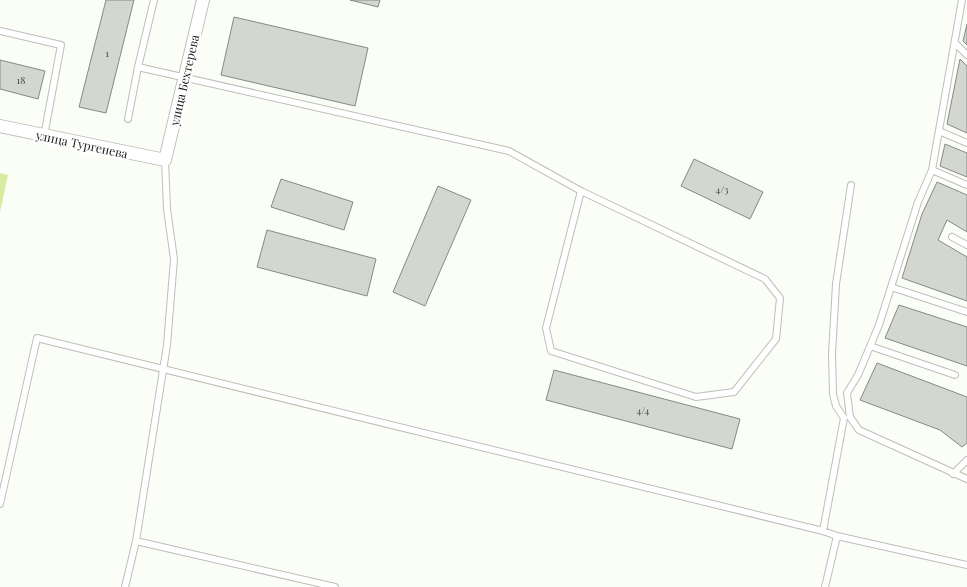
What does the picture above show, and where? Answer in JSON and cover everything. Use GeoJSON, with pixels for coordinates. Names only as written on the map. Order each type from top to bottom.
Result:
{"type":"FeatureCollection","features":[{"type":"Feature","properties":{"kind":"street","name":"улица Бехтерева"},"geometry":{"type":"LineString","coordinates":[[165,160],[203,0]]}},
{"type":"Feature","properties":{"kind":"street","name":"улица Тургенева"},"geometry":{"type":"LineString","coordinates":[[0,126],[165,160]]}},
{"type":"Feature","properties":{"kind":"lane"},"geometry":{"type":"LineString","coordinates":[[128,119],[154,0]]}},
{"type":"Feature","properties":{"kind":"lane"},"geometry":{"type":"LineString","coordinates":[[962,0],[932,170],[918,202],[870,346],[847,393],[850,417],[859,430],[967,479]]}},
{"type":"Feature","properties":{"kind":"lane"},"geometry":{"type":"LineString","coordinates":[[961,8],[967,15]]}},
{"type":"Feature","properties":{"kind":"lane"},"geometry":{"type":"LineString","coordinates":[[0,31],[61,45],[44,136]]}},
{"type":"Feature","properties":{"kind":"lane"},"geometry":{"type":"LineString","coordinates":[[955,43],[967,55]]}},
{"type":"Feature","properties":{"kind":"lane"},"geometry":{"type":"LineString","coordinates":[[138,67],[509,151],[581,191],[765,279],[780,298],[776,339],[734,392],[696,397],[551,352],[546,328],[581,191]]}},
{"type":"Feature","properties":{"kind":"lane"},"geometry":{"type":"LineString","coordinates":[[939,131],[967,143]]}},
{"type":"Feature","properties":{"kind":"lane"},"geometry":{"type":"LineString","coordinates":[[125,587],[136,541],[168,345],[174,259],[167,209],[165,160]]}},
{"type":"Feature","properties":{"kind":"lane"},"geometry":{"type":"LineString","coordinates":[[932,170],[967,185]]}},
{"type":"Feature","properties":{"kind":"lane"},"geometry":{"type":"LineString","coordinates":[[823,530],[844,418],[836,406],[833,394],[832,354],[836,284],[851,185]]}},
{"type":"Feature","properties":{"kind":"lane"},"geometry":{"type":"LineString","coordinates":[[952,237],[967,245]]}},
{"type":"Feature","properties":{"kind":"lane"},"geometry":{"type":"LineString","coordinates":[[891,287],[967,312]]}},
{"type":"Feature","properties":{"kind":"lane"},"geometry":{"type":"LineString","coordinates":[[0,504],[37,338],[163,371],[823,530],[836,536],[967,565]]}},
{"type":"Feature","properties":{"kind":"lane"},"geometry":{"type":"LineString","coordinates":[[870,346],[955,375]]}},
{"type":"Feature","properties":{"kind":"lane"},"geometry":{"type":"LineString","coordinates":[[953,474],[967,460]]}},
{"type":"Feature","properties":{"kind":"lane"},"geometry":{"type":"LineString","coordinates":[[825,587],[836,536]]}},
{"type":"Feature","properties":{"kind":"lane"},"geometry":{"type":"LineString","coordinates":[[136,541],[335,587]]}},
{"type":"Feature","properties":{"kind":"green space"},"geometry":{"type":"Polygon","coordinates":[[[0,173],[8,175],[0,212],[0,173]]]}},
{"type":"Feature","properties":{"kind":"building"},"geometry":{"type":"Polygon","coordinates":[[[106,0],[134,0],[106,113],[79,107],[106,0]]]}},
{"type":"Feature","properties":{"kind":"building"},"geometry":{"type":"Polygon","coordinates":[[[350,0],[380,0],[378,7],[350,0]]]}},
{"type":"Feature","properties":{"kind":"building"},"geometry":{"type":"Polygon","coordinates":[[[234,17],[368,48],[355,106],[221,75],[234,17]]]}},
{"type":"Feature","properties":{"kind":"building"},"geometry":{"type":"Polygon","coordinates":[[[967,24],[967,45],[963,41],[967,24]]]}},
{"type":"Feature","properties":{"kind":"building"},"geometry":{"type":"Polygon","coordinates":[[[960,59],[967,66],[967,133],[947,124],[960,59]]]}},
{"type":"Feature","properties":{"kind":"building"},"geometry":{"type":"Polygon","coordinates":[[[0,60],[45,71],[38,99],[0,89],[0,60]]]}},
{"type":"Feature","properties":{"kind":"building"},"geometry":{"type":"Polygon","coordinates":[[[945,144],[967,153],[967,177],[940,166],[945,144]]]}},
{"type":"Feature","properties":{"kind":"building"},"geometry":{"type":"Polygon","coordinates":[[[694,159],[763,192],[750,219],[681,186],[694,159]]]}},
{"type":"Feature","properties":{"kind":"building"},"geometry":{"type":"Polygon","coordinates":[[[281,179],[353,202],[344,230],[271,207],[281,179]]]}},
{"type":"Feature","properties":{"kind":"building"},"geometry":{"type":"Polygon","coordinates":[[[937,182],[967,195],[967,232],[947,220],[938,240],[967,257],[967,301],[902,278],[922,214],[937,182]]]}},
{"type":"Feature","properties":{"kind":"building"},"geometry":{"type":"Polygon","coordinates":[[[438,186],[471,200],[425,306],[393,292],[438,186]]]}},
{"type":"Feature","properties":{"kind":"building"},"geometry":{"type":"Polygon","coordinates":[[[267,230],[376,259],[367,296],[257,267],[267,230]]]}},
{"type":"Feature","properties":{"kind":"building"},"geometry":{"type":"Polygon","coordinates":[[[899,305],[967,327],[967,366],[885,338],[899,305]]]}},
{"type":"Feature","properties":{"kind":"building"},"geometry":{"type":"Polygon","coordinates":[[[877,363],[967,397],[967,443],[962,447],[940,430],[860,400],[877,363]]]}},
{"type":"Feature","properties":{"kind":"building"},"geometry":{"type":"Polygon","coordinates":[[[554,370],[740,419],[732,449],[546,400],[554,370]]]}}]}
